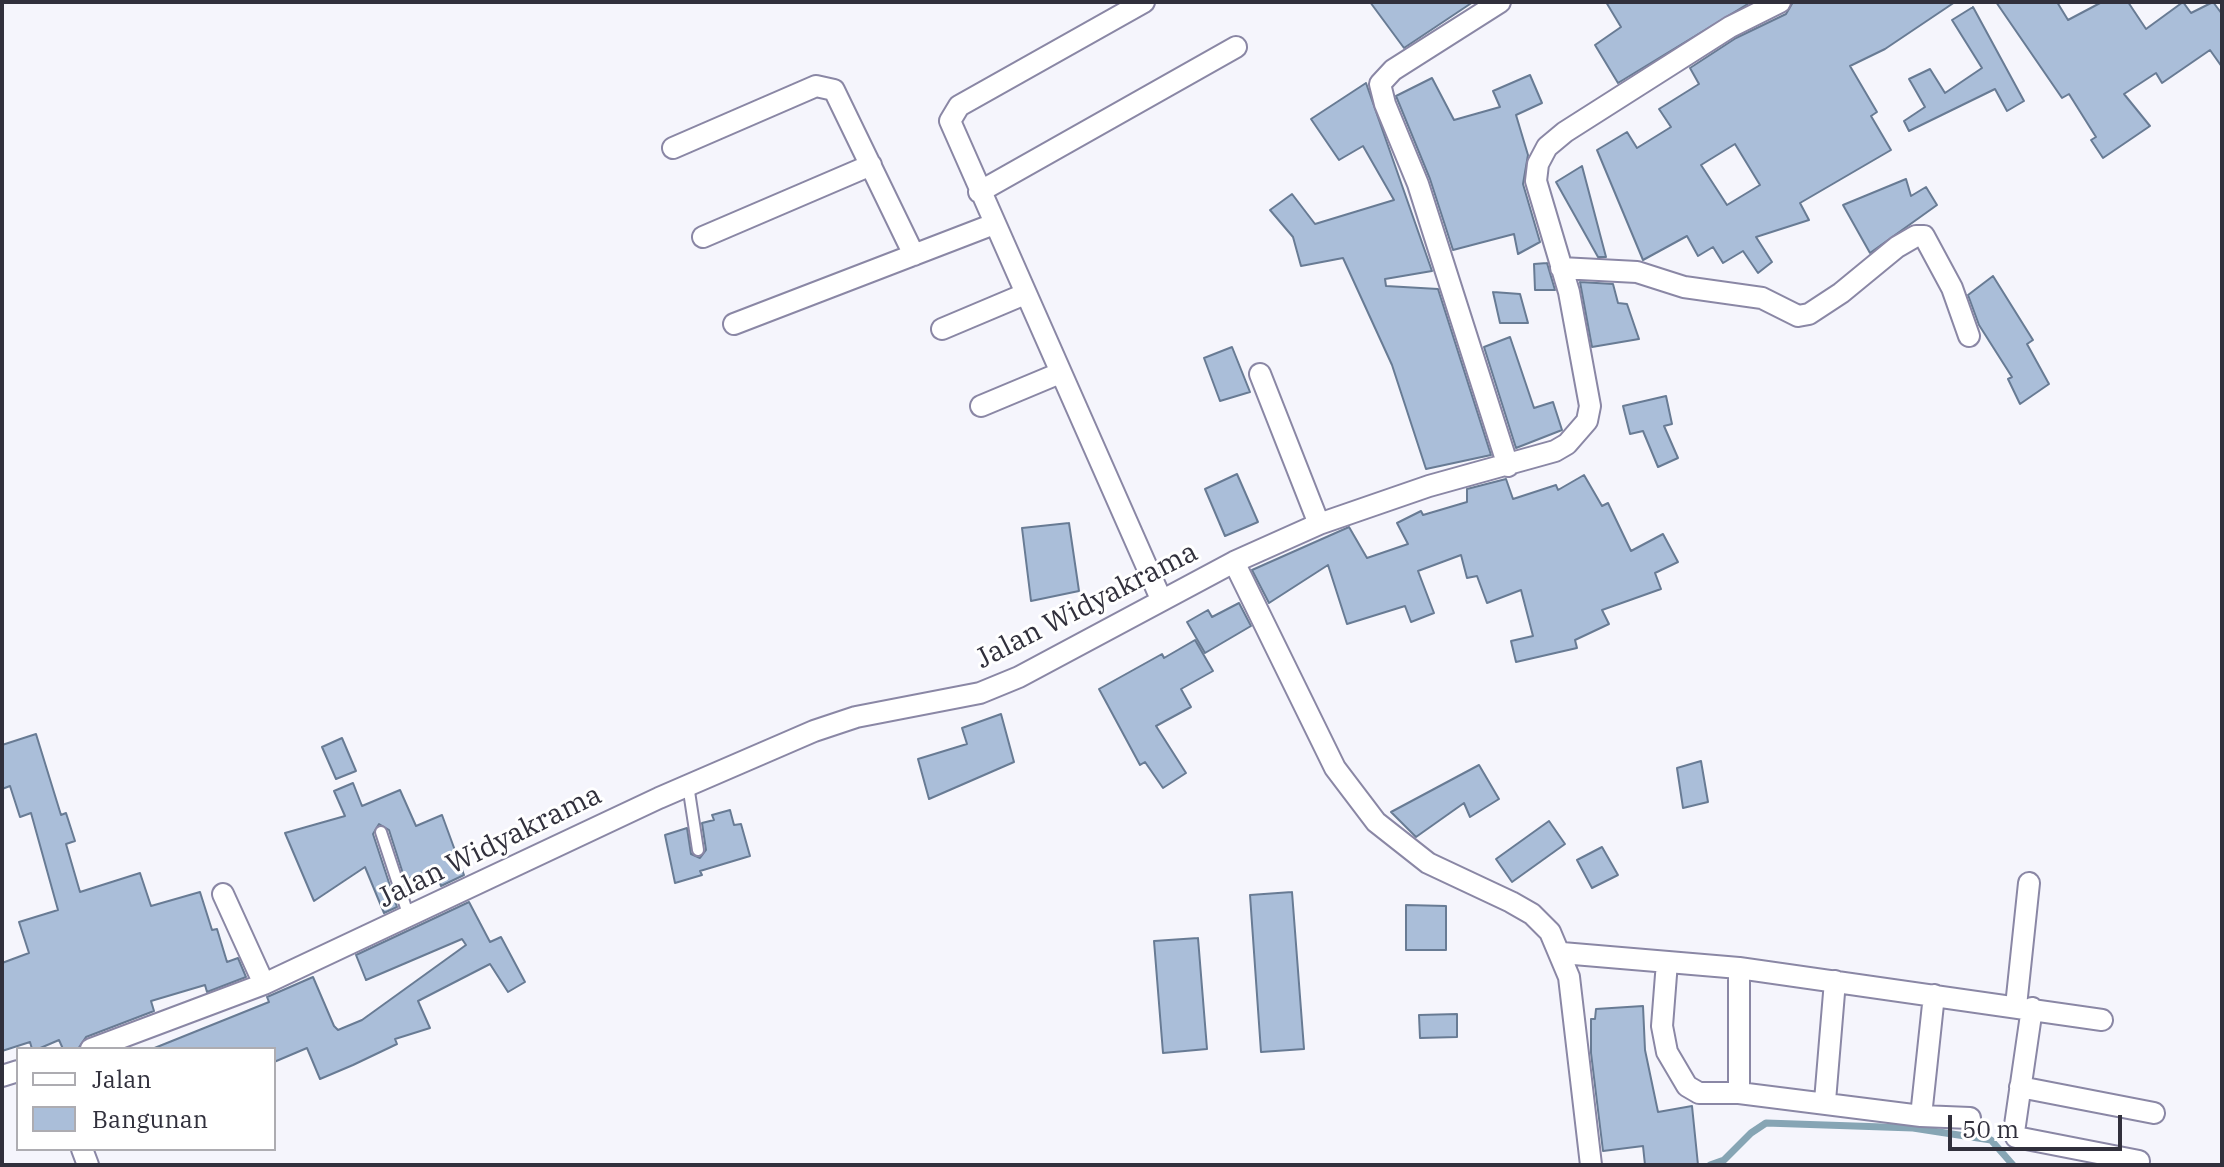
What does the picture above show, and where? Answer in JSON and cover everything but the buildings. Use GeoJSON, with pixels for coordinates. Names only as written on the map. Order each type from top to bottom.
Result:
{"type":"FeatureCollection","features":[{"type":"Feature","properties":{"kind":"street"},"geometry":{"type":"LineString","coordinates":[[1144,2],[953,113],[952,131],[1161,599]]}},
{"type":"Feature","properties":{"kind":"street"},"geometry":{"type":"LineString","coordinates":[[1500,2],[1393,70],[1380,84],[1422,196],[1508,466]]}},
{"type":"Feature","properties":{"kind":"street","name":"Jalan Widyakrama"},"geometry":{"type":"LineString","coordinates":[[96,1047],[264,984],[688,785],[842,722],[980,693],[1048,662],[1234,562],[1319,524],[1429,486],[1555,451],[1579,434],[1587,421],[1590,406],[1561,268],[1536,181],[1538,164],[1547,147],[1730,27],[1780,2]]}},
{"type":"Feature","properties":{"kind":"street"},"geometry":{"type":"LineString","coordinates":[[979,192],[1236,47]]}},
{"type":"Feature","properties":{"kind":"street"},"geometry":{"type":"LineString","coordinates":[[673,148],[816,86],[825,86],[834,90],[914,255]]}},
{"type":"Feature","properties":{"kind":"street"},"geometry":{"type":"LineString","coordinates":[[703,237],[871,165]]}},
{"type":"Feature","properties":{"kind":"street"},"geometry":{"type":"LineString","coordinates":[[734,324],[994,224]]}},
{"type":"Feature","properties":{"kind":"street"},"geometry":{"type":"LineString","coordinates":[[1561,268],[1637,272],[1684,287],[1762,298],[1798,316],[1809,314],[1841,293],[1897,247],[1916,236],[1924,236],[1952,288],[1969,336]]}},
{"type":"Feature","properties":{"kind":"street"},"geometry":{"type":"LineString","coordinates":[[942,329],[1025,294]]}},
{"type":"Feature","properties":{"kind":"street"},"geometry":{"type":"LineString","coordinates":[[981,406],[1060,373]]}},
{"type":"Feature","properties":{"kind":"street"},"geometry":{"type":"LineString","coordinates":[[1260,374],[1319,524]]}},
{"type":"Feature","properties":{"kind":"street"},"geometry":{"type":"LineString","coordinates":[[1234,562],[1335,768],[1362,806],[1399,842],[1428,863],[1532,914],[1550,932],[1562,953],[1569,977],[1591,1165]]}},
{"type":"Feature","properties":{"kind":"street"},"geometry":{"type":"LineString","coordinates":[[2029,883],[2020,1087],[2014,1132],[2019,1139],[2139,1161]]}},
{"type":"Feature","properties":{"kind":"street"},"geometry":{"type":"LineString","coordinates":[[223,894],[264,984]]}},
{"type":"Feature","properties":{"kind":"street"},"geometry":{"type":"LineString","coordinates":[[1562,953],[1739,968],[2102,1020]]}},
{"type":"Feature","properties":{"kind":"street"},"geometry":{"type":"LineString","coordinates":[[1667,962],[1662,1026],[1676,1071],[1687,1086],[1699,1093],[1739,1093],[1825,1101],[1921,1116],[1970,1118]]}},
{"type":"Feature","properties":{"kind":"street"},"geometry":{"type":"LineString","coordinates":[[1739,968],[1739,1093]]}},
{"type":"Feature","properties":{"kind":"street"},"geometry":{"type":"LineString","coordinates":[[1825,1101],[1835,981]]}},
{"type":"Feature","properties":{"kind":"street"},"geometry":{"type":"LineString","coordinates":[[1921,1116],[1934,995]]}},
{"type":"Feature","properties":{"kind":"street"},"geometry":{"type":"LineString","coordinates":[[2020,1087],[2154,1113]]}},
{"type":"Feature","properties":{"kind":"lane"},"geometry":{"type":"LineString","coordinates":[[688,785],[698,850]]}},
{"type":"Feature","properties":{"kind":"lane"},"geometry":{"type":"LineString","coordinates":[[381,832],[409,917]]}},
{"type":"Feature","properties":{"kind":"waterway"},"geometry":{"type":"LineString","coordinates":[[1710,1165],[1724,1160],[1751,1133],[1766,1123],[1913,1128],[1991,1140],[2013,1165]]}}]}
